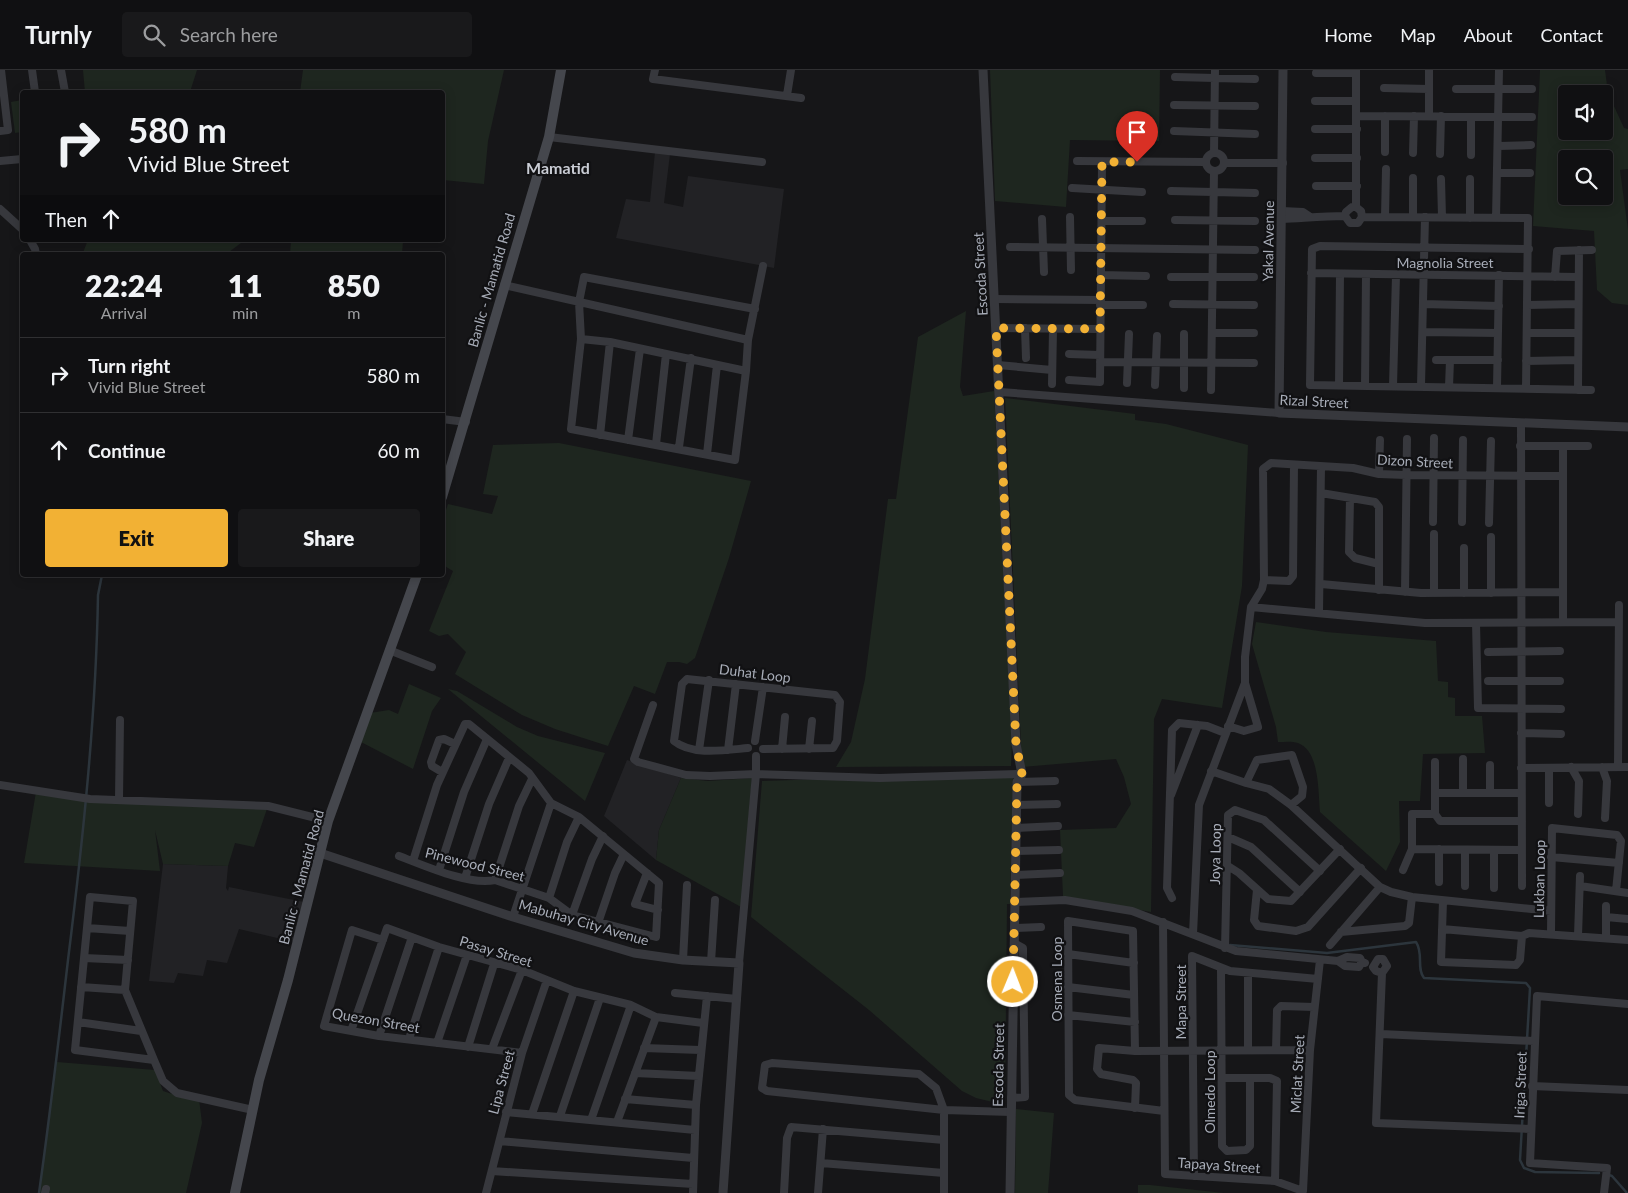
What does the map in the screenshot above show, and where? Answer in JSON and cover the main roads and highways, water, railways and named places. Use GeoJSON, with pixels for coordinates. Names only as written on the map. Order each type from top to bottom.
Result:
{"type":"FeatureCollection","features":[{"type":"Feature","properties":{"kind":"main road","name":"Banlic - Mamatid Road"},"geometry":{"type":"LineString","coordinates":[[445,488],[549,137],[561,70]]}},
{"type":"Feature","properties":{"kind":"main road","name":"Banlic - Mamatid Road"},"geometry":{"type":"LineString","coordinates":[[235,1193],[253,1110],[328,821],[416,577]]}},
{"type":"Feature","properties":{"kind":"waterway"},"geometry":{"type":"LineString","coordinates":[[39,1193],[84,824],[95,686],[98,595],[102,577]]}},
{"type":"Feature","properties":{"kind":"waterway"},"geometry":{"type":"LineString","coordinates":[[1230,945],[1327,953],[1416,942],[1420,951],[1420,970],[1424,978],[1526,983],[1530,988],[1520,1160],[1524,1168],[1535,1172],[1599,1173]]}},
{"type":"Feature","properties":{"kind":"waterway"},"geometry":{"type":"LineString","coordinates":[[1609,1175],[1627,1193]]}},
{"type":"Feature","properties":{"kind":"district","name":"Mamatid"},"geometry":{"type":"Point","coordinates":[558,167]}}]}
